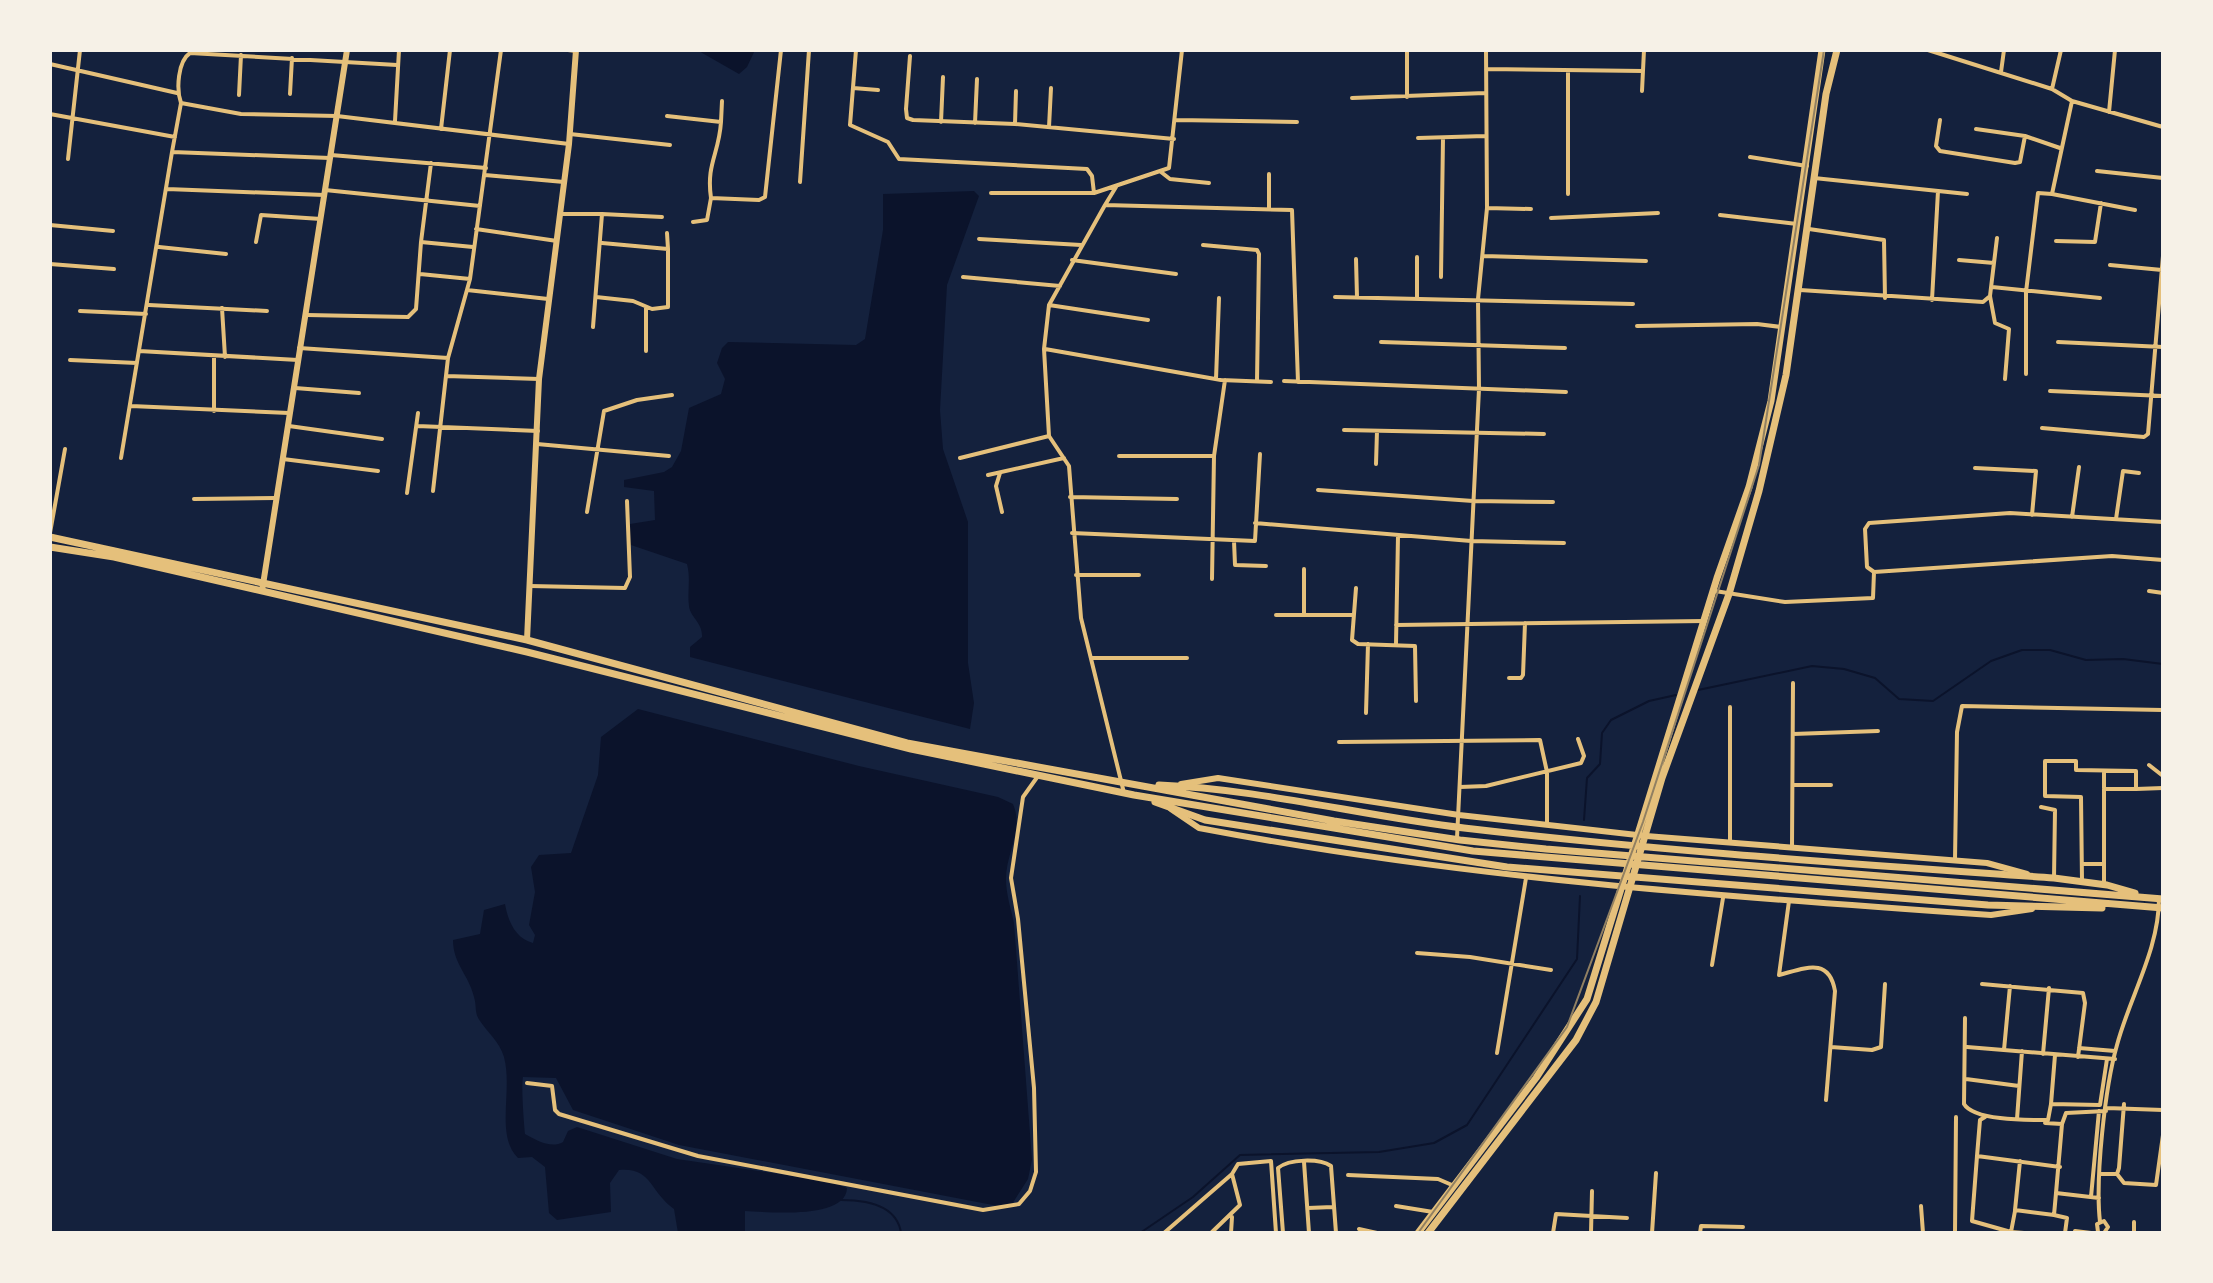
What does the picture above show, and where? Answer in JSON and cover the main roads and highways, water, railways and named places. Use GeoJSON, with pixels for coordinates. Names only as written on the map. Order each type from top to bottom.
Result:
{"type":"FeatureCollection","features":[{"type":"Feature","properties":{"kind":"main road"},"geometry":{"type":"LineString","coordinates":[[1428,1233],[1576,1040],[1596,1002],[1698,676],[1729,594],[1780,405],[1797,290],[1822,50]]}},
{"type":"Feature","properties":{"kind":"main road"},"geometry":{"type":"LineString","coordinates":[[1418,1233],[1536,1078],[1587,999],[1713,590],[1749,487],[1771,401],[1837,50]]}},
{"type":"Feature","properties":{"kind":"main road"},"geometry":{"type":"LineString","coordinates":[[50,535],[527,640],[907,743],[1134,795],[1473,851],[1636,867],[2161,908]]}},
{"type":"Feature","properties":{"kind":"main road"},"geometry":{"type":"LineString","coordinates":[[50,547],[262,591],[963,756]]}},
{"type":"Feature","properties":{"kind":"main road"},"geometry":{"type":"LineString","coordinates":[[985,761],[1457,840],[2157,898]]}},
{"type":"Feature","properties":{"kind":"main road"},"geometry":{"type":"LineString","coordinates":[[1132,784],[1204,787],[1458,827],[1546,837],[2082,881],[2157,898]]}},
{"type":"Feature","properties":{"kind":"main road"},"geometry":{"type":"LineString","coordinates":[[1134,795],[1205,820],[1507,867],[1988,905],[2137,907]]}},
{"type":"Feature","properties":{"kind":"water"},"geometry":{"type":"Polygon","coordinates":[[[697,50],[755,50],[747,67],[739,74],[697,50]]]}},
{"type":"Feature","properties":{"kind":"water"},"geometry":{"type":"Polygon","coordinates":[[[974,191],[979,196],[947,285],[940,410],[943,449],[968,522],[968,663],[974,703],[970,729],[690,657],[690,647],[702,637],[701,628],[689,606],[687,564],[631,545],[630,524],[655,520],[654,491],[624,487],[624,480],[664,472],[672,467],[681,451],[689,408],[721,394],[725,379],[717,363],[722,348],[728,342],[856,345],[865,339],[883,230],[883,194],[974,191]]]}},
{"type":"Feature","properties":{"kind":"water"},"geometry":{"type":"Polygon","coordinates":[[[638,709],[859,766],[998,797],[1013,804],[1017,823],[1006,885],[1014,923],[1032,1160],[1028,1179],[1012,1204],[998,1206],[679,1145],[573,1110],[556,1078],[523,1077],[525,1134],[544,1143],[554,1145],[563,1142],[568,1131],[577,1127],[677,1159],[828,1181],[847,1188],[843,1198],[820,1210],[787,1213],[745,1211],[745,1233],[678,1233],[674,1209],[650,1182],[638,1172],[619,1170],[610,1183],[611,1212],[557,1220],[549,1213],[545,1167],[532,1157],[518,1158],[507,1137],[504,1057],[478,1018],[472,989],[456,956],[453,940],[480,934],[484,910],[505,904],[513,928],[533,943],[535,935],[529,925],[535,892],[531,867],[539,855],[571,853],[598,775],[601,737],[638,709]]]}},
{"type":"Feature","properties":{"kind":"waterway"},"geometry":{"type":"LineString","coordinates":[[1698,690],[1812,666],[1844,669],[1875,678],[1899,699],[1933,701],[1991,661],[2022,650],[2050,650],[2086,660],[2123,659],[2163,664]]}},
{"type":"Feature","properties":{"kind":"waterway"},"geometry":{"type":"LineString","coordinates":[[1584,820],[1587,778],[1600,764],[1602,733],[1611,720],[1649,701],[1676,695]]}},
{"type":"Feature","properties":{"kind":"waterway"},"geometry":{"type":"LineString","coordinates":[[1140,1233],[1193,1197],[1240,1155],[1379,1152],[1434,1143],[1467,1125],[1577,959],[1580,896]]}},
{"type":"Feature","properties":{"kind":"waterway"},"geometry":{"type":"LineString","coordinates":[[841,1200],[860,1201],[887,1210],[901,1233]]}},
{"type":"Feature","properties":{"kind":"railway"},"geometry":{"type":"LineString","coordinates":[[1418,1233],[1567,1027],[1643,822],[1759,465],[1824,50]]}}]}
